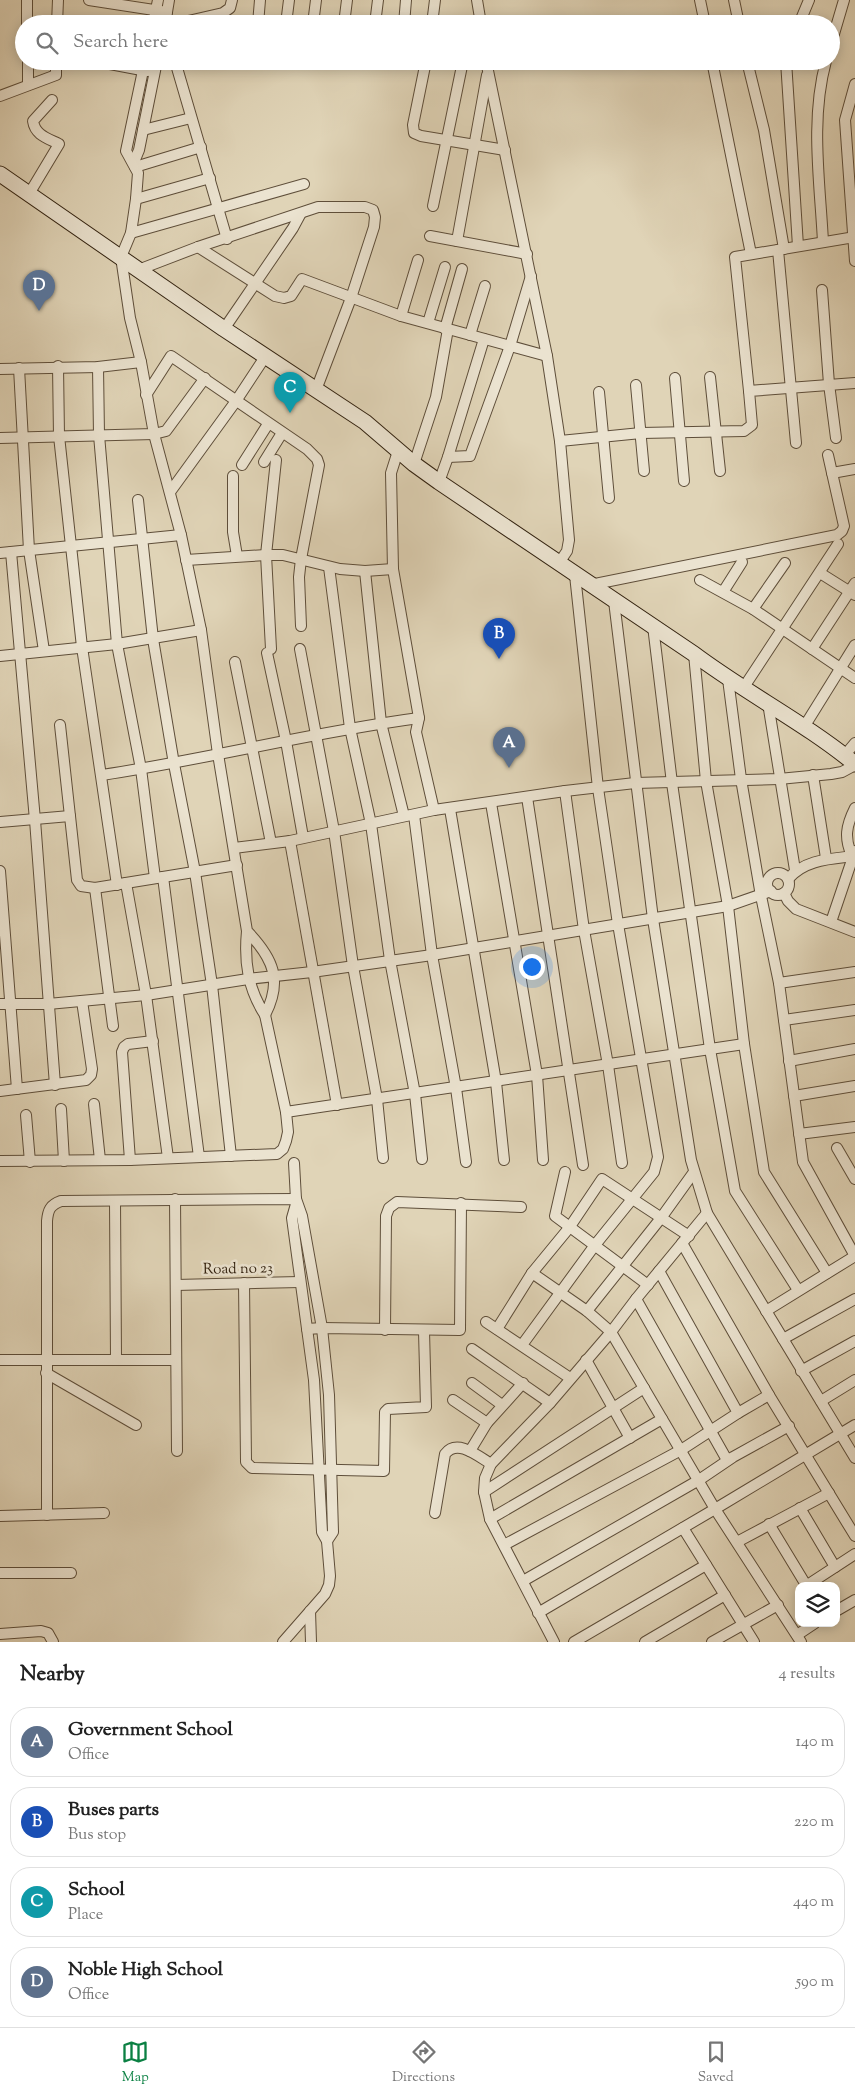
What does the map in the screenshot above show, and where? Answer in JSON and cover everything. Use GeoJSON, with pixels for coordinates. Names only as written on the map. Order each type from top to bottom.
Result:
{"type":"FeatureCollection","features":[{"type":"Feature","properties":{"kind":"street"},"geometry":{"type":"LineString","coordinates":[[27,0],[27,15]]}},
{"type":"Feature","properties":{"kind":"street"},"geometry":{"type":"LineString","coordinates":[[57,15],[58,0]]}},
{"type":"Feature","properties":{"kind":"street"},"geometry":{"type":"LineString","coordinates":[[89,0],[167,12]]}},
{"type":"Feature","properties":{"kind":"street"},"geometry":{"type":"LineString","coordinates":[[155,15],[158,0]]}},
{"type":"Feature","properties":{"kind":"street"},"geometry":{"type":"LineString","coordinates":[[166,15],[170,0]]}},
{"type":"Feature","properties":{"kind":"street"},"geometry":{"type":"LineString","coordinates":[[214,15],[223,13],[230,8],[232,0]]}},
{"type":"Feature","properties":{"kind":"street"},"geometry":{"type":"LineString","coordinates":[[259,15],[260,0]]}},
{"type":"Feature","properties":{"kind":"street"},"geometry":{"type":"LineString","coordinates":[[287,15],[289,0]]}},
{"type":"Feature","properties":{"kind":"street"},"geometry":{"type":"LineString","coordinates":[[315,15],[316,0]]}},
{"type":"Feature","properties":{"kind":"street"},"geometry":{"type":"LineString","coordinates":[[345,15],[346,0]]}},
{"type":"Feature","properties":{"kind":"street"},"geometry":{"type":"LineString","coordinates":[[376,15],[378,0]]}},
{"type":"Feature","properties":{"kind":"street"},"geometry":{"type":"LineString","coordinates":[[405,15],[406,0]]}},
{"type":"Feature","properties":{"kind":"street"},"geometry":{"type":"LineString","coordinates":[[434,15],[436,0]]}},
{"type":"Feature","properties":{"kind":"street"},"geometry":{"type":"LineString","coordinates":[[478,0],[480,15]]}},
{"type":"Feature","properties":{"kind":"street"},"geometry":{"type":"LineString","coordinates":[[700,0],[703,15]]}},
{"type":"Feature","properties":{"kind":"street"},"geometry":{"type":"LineString","coordinates":[[734,0],[737,15]]}},
{"type":"Feature","properties":{"kind":"street"},"geometry":{"type":"LineString","coordinates":[[803,15],[809,0]]}},
{"type":"Feature","properties":{"kind":"street"},"geometry":{"type":"LineString","coordinates":[[840,15],[844,0]]}},
{"type":"Feature","properties":{"kind":"street"},"geometry":{"type":"LineString","coordinates":[[28,70],[28,84]]}},
{"type":"Feature","properties":{"kind":"street"},"geometry":{"type":"LineString","coordinates":[[0,96],[56,75],[56,70]]}},
{"type":"Feature","properties":{"kind":"street"},"geometry":{"type":"LineString","coordinates":[[0,1161],[64,1162],[278,1154],[281,1152],[288,1132],[286,1112],[265,1015],[259,1006],[248,978],[246,956],[248,931],[218,754],[201,630],[181,535],[154,434],[141,362],[130,318],[121,257],[131,233],[136,199],[138,173],[126,151],[143,70]]}},
{"type":"Feature","properties":{"kind":"street"},"geometry":{"type":"LineString","coordinates":[[135,165],[140,150],[156,70]]}},
{"type":"Feature","properties":{"kind":"street"},"geometry":{"type":"LineString","coordinates":[[178,70],[227,239]]}},
{"type":"Feature","properties":{"kind":"street"},"geometry":{"type":"LineString","coordinates":[[424,70],[413,129],[414,133],[421,136],[505,150]]}},
{"type":"Feature","properties":{"kind":"street"},"geometry":{"type":"LineString","coordinates":[[433,206],[461,70]]}},
{"type":"Feature","properties":{"kind":"street"},"geometry":{"type":"LineString","coordinates":[[457,241],[486,70]]}},
{"type":"Feature","properties":{"kind":"street"},"geometry":{"type":"LineString","coordinates":[[488,70],[547,356],[560,441],[569,540],[567,551],[559,563]]}},
{"type":"Feature","properties":{"kind":"street"},"geometry":{"type":"LineString","coordinates":[[714,70],[752,254]]}},
{"type":"Feature","properties":{"kind":"street"},"geometry":{"type":"LineString","coordinates":[[749,70],[764,130],[781,249],[796,443]]}},
{"type":"Feature","properties":{"kind":"street"},"geometry":{"type":"LineString","coordinates":[[787,70],[798,246]]}},
{"type":"Feature","properties":{"kind":"street"},"geometry":{"type":"LineString","coordinates":[[823,242],[816,117],[824,70]]}},
{"type":"Feature","properties":{"kind":"street"},"geometry":{"type":"LineString","coordinates":[[855,84],[845,120],[855,262]]}},
{"type":"Feature","properties":{"kind":"street"},"geometry":{"type":"LineString","coordinates":[[29,194],[59,144],[34,129],[33,122],[52,100]]}},
{"type":"Feature","properties":{"kind":"street"},"geometry":{"type":"LineString","coordinates":[[143,130],[192,118]]}},
{"type":"Feature","properties":{"kind":"street"},"geometry":{"type":"LineString","coordinates":[[135,165],[200,148]]}},
{"type":"Feature","properties":{"kind":"street"},"geometry":{"type":"LineString","coordinates":[[0,174],[224,329],[364,422],[438,482],[852,761]]}},
{"type":"Feature","properties":{"kind":"street"},"geometry":{"type":"LineString","coordinates":[[136,199],[210,178]]}},
{"type":"Feature","properties":{"kind":"street"},"geometry":{"type":"LineString","coordinates":[[131,233],[304,184]]}},
{"type":"Feature","properties":{"kind":"street"},"geometry":{"type":"LineString","coordinates":[[138,270],[198,247],[318,208],[365,207],[373,210],[375,217],[374,227],[352,298],[316,390]]}},
{"type":"Feature","properties":{"kind":"street"},"geometry":{"type":"LineString","coordinates":[[224,329],[300,215]]}},
{"type":"Feature","properties":{"kind":"street"},"geometry":{"type":"LineString","coordinates":[[430,236],[527,254]]}},
{"type":"Feature","properties":{"kind":"street"},"geometry":{"type":"LineString","coordinates":[[560,441],[641,433],[744,430],[752,425],[735,257],[854,237]]}},
{"type":"Feature","properties":{"kind":"street"},"geometry":{"type":"LineString","coordinates":[[198,247],[275,296],[284,298],[290,296],[302,279],[401,316],[547,356]]}},
{"type":"Feature","properties":{"kind":"street"},"geometry":{"type":"LineString","coordinates":[[401,316],[418,260]]}},
{"type":"Feature","properties":{"kind":"street"},"geometry":{"type":"LineString","coordinates":[[428,324],[445,267]]}},
{"type":"Feature","properties":{"kind":"street"},"geometry":{"type":"LineString","coordinates":[[414,464],[436,397],[447,329],[462,269]]}},
{"type":"Feature","properties":{"kind":"street"},"geometry":{"type":"LineString","coordinates":[[448,457],[470,456],[510,346],[531,275]]}},
{"type":"Feature","properties":{"kind":"street"},"geometry":{"type":"LineString","coordinates":[[470,335],[485,286]]}},
{"type":"Feature","properties":{"kind":"street"},"geometry":{"type":"LineString","coordinates":[[822,290],[829,384],[836,438]]}},
{"type":"Feature","properties":{"kind":"street"},"geometry":{"type":"LineString","coordinates":[[438,482],[448,457],[484,339]]}},
{"type":"Feature","properties":{"kind":"street"},"geometry":{"type":"LineString","coordinates":[[146,395],[171,356],[307,449],[317,459],[319,465],[299,576],[301,626]]}},
{"type":"Feature","properties":{"kind":"street"},"geometry":{"type":"LineString","coordinates":[[170,492],[266,357]]}},
{"type":"Feature","properties":{"kind":"street"},"geometry":{"type":"LineString","coordinates":[[0,369],[98,366],[141,362]]}},
{"type":"Feature","properties":{"kind":"street"},"geometry":{"type":"LineString","coordinates":[[58,366],[59,436],[82,647],[121,884],[146,995],[168,1158]]}},
{"type":"Feature","properties":{"kind":"street"},"geometry":{"type":"LineString","coordinates":[[98,366],[99,435],[117,644],[141,769],[178,990],[198,1157]]}},
{"type":"Feature","properties":{"kind":"street"},"geometry":{"type":"LineString","coordinates":[[19,368],[29,550],[44,651]]}},
{"type":"Feature","properties":{"kind":"street"},"geometry":{"type":"LineString","coordinates":[[710,377],[720,471]]}},
{"type":"Feature","properties":{"kind":"street"},"geometry":{"type":"LineString","coordinates":[[0,438],[154,434],[166,432],[204,378]]}},
{"type":"Feature","properties":{"kind":"street"},"geometry":{"type":"LineString","coordinates":[[675,378],[684,481]]}},
{"type":"Feature","properties":{"kind":"street"},"geometry":{"type":"LineString","coordinates":[[749,390],[855,383]]}},
{"type":"Feature","properties":{"kind":"street"},"geometry":{"type":"LineString","coordinates":[[636,385],[644,471]]}},
{"type":"Feature","properties":{"kind":"street"},"geometry":{"type":"LineString","coordinates":[[599,392],[609,498]]}},
{"type":"Feature","properties":{"kind":"street"},"geometry":{"type":"LineString","coordinates":[[242,465],[268,424]]}},
{"type":"Feature","properties":{"kind":"street"},"geometry":{"type":"LineString","coordinates":[[264,462],[282,433]]}},
{"type":"Feature","properties":{"kind":"street"},"geometry":{"type":"LineString","coordinates":[[398,450],[391,472],[393,569],[420,718],[416,732],[434,810]]}},
{"type":"Feature","properties":{"kind":"street"},"geometry":{"type":"LineString","coordinates":[[590,585],[837,535],[844,526],[828,455]]}},
{"type":"Feature","properties":{"kind":"street"},"geometry":{"type":"LineString","coordinates":[[276,460],[266,554],[269,651],[303,837]]}},
{"type":"Feature","properties":{"kind":"street"},"geometry":{"type":"LineString","coordinates":[[832,473],[855,469]]}},
{"type":"Feature","properties":{"kind":"street"},"geometry":{"type":"LineString","coordinates":[[233,476],[233,532],[237,556]]}},
{"type":"Feature","properties":{"kind":"street"},"geometry":{"type":"LineString","coordinates":[[138,500],[153,639],[174,764],[195,872],[212,985],[231,1156]]}},
{"type":"Feature","properties":{"kind":"street"},"geometry":{"type":"LineString","coordinates":[[0,553],[181,535]]}},
{"type":"Feature","properties":{"kind":"street"},"geometry":{"type":"LineString","coordinates":[[744,687],[838,544]]}},
{"type":"Feature","properties":{"kind":"street"},"geometry":{"type":"LineString","coordinates":[[11,552],[35,820],[55,1085]]}},
{"type":"Feature","properties":{"kind":"street"},"geometry":{"type":"LineString","coordinates":[[186,560],[266,554],[301,559],[330,567],[365,571],[393,569]]}},
{"type":"Feature","properties":{"kind":"street"},"geometry":{"type":"LineString","coordinates":[[723,592],[742,562]]}},
{"type":"Feature","properties":{"kind":"street"},"geometry":{"type":"LineString","coordinates":[[753,609],[785,563]]}},
{"type":"Feature","properties":{"kind":"street"},"geometry":{"type":"LineString","coordinates":[[330,567],[350,728],[370,824],[390,960],[415,1094],[422,1159]]}},
{"type":"Feature","properties":{"kind":"street"},"geometry":{"type":"LineString","coordinates":[[365,571],[381,723],[409,815],[456,1088],[466,1162]]}},
{"type":"Feature","properties":{"kind":"street"},"geometry":{"type":"LineString","coordinates":[[812,649],[853,590],[820,573]]}},
{"type":"Feature","properties":{"kind":"street"},"geometry":{"type":"LineString","coordinates":[[522,1345],[594,1245],[654,1172],[658,1157],[640,1060],[598,788],[576,575]]}},
{"type":"Feature","properties":{"kind":"street"},"geometry":{"type":"LineString","coordinates":[[700,580],[753,609],[855,678]]}},
{"type":"Feature","properties":{"kind":"street"},"geometry":{"type":"LineString","coordinates":[[614,601],[653,918],[690,1160],[707,1213],[855,1458]]}},
{"type":"Feature","properties":{"kind":"street"},"geometry":{"type":"LineString","coordinates":[[653,626],[672,783],[710,1049],[736,1191],[798,1290]]}},
{"type":"Feature","properties":{"kind":"street"},"geometry":{"type":"LineString","coordinates":[[0,656],[117,644],[201,630]]}},
{"type":"Feature","properties":{"kind":"street"},"geometry":{"type":"LineString","coordinates":[[804,727],[855,645]]}},
{"type":"Feature","properties":{"kind":"street"},"geometry":{"type":"LineString","coordinates":[[300,649],[334,831],[353,966],[377,1100],[383,1158]]}},
{"type":"Feature","properties":{"kind":"street"},"geometry":{"type":"LineString","coordinates":[[694,654],[706,781],[728,906],[744,1044],[764,1172],[827,1273]]}},
{"type":"Feature","properties":{"kind":"street"},"geometry":{"type":"LineString","coordinates":[[235,662],[271,843]]}},
{"type":"Feature","properties":{"kind":"street"},"geometry":{"type":"LineString","coordinates":[[728,679],[741,779],[766,894],[803,1162],[855,1256],[766,1311]]}},
{"type":"Feature","properties":{"kind":"street"},"geometry":{"type":"LineString","coordinates":[[768,703],[795,870]]}},
{"type":"Feature","properties":{"kind":"street"},"geometry":{"type":"LineString","coordinates":[[102,775],[174,764],[315,734],[420,718]]}},
{"type":"Feature","properties":{"kind":"street"},"geometry":{"type":"LineString","coordinates":[[60,725],[77,880],[81,886],[95,888],[237,865]]}},
{"type":"Feature","properties":{"kind":"street"},"geometry":{"type":"LineString","coordinates":[[234,848],[290,841],[434,810],[565,791],[635,783],[779,778],[842,772],[852,761],[855,743]]}},
{"type":"Feature","properties":{"kind":"street"},"geometry":{"type":"LineString","coordinates":[[812,775],[826,858]]}},
{"type":"Feature","properties":{"kind":"street"},"geometry":{"type":"LineString","coordinates":[[565,791],[584,930],[608,1064],[622,1163]]}},
{"type":"Feature","properties":{"kind":"street"},"geometry":{"type":"LineString","coordinates":[[527,797],[583,1165]]}},
{"type":"Feature","properties":{"kind":"street"},"geometry":{"type":"LineString","coordinates":[[491,803],[537,1075],[542,1160]]}},
{"type":"Feature","properties":{"kind":"street"},"geometry":{"type":"LineString","coordinates":[[831,922],[851,877],[854,854],[847,845],[846,833],[848,821],[855,808]]}},
{"type":"Feature","properties":{"kind":"street"},"geometry":{"type":"LineString","coordinates":[[450,809],[496,1082],[504,1160]]}},
{"type":"Feature","properties":{"kind":"street"},"geometry":{"type":"LineString","coordinates":[[0,822],[70,816]]}},
{"type":"Feature","properties":{"kind":"street"},"geometry":{"type":"LineString","coordinates":[[290,841],[337,1106]]}},
{"type":"Feature","properties":{"kind":"street"},"geometry":{"type":"LineString","coordinates":[[5,1003],[48,1004],[146,995],[248,978],[312,972],[432,955],[728,906],[766,894],[777,895],[784,893],[788,888],[788,879],[795,870],[826,858],[854,854]]}},
{"type":"Feature","properties":{"kind":"street"},"geometry":{"type":"LineString","coordinates":[[0,871],[5,1003],[17,1089]]}},
{"type":"Feature","properties":{"kind":"street"},"geometry":{"type":"LineString","coordinates":[[766,894],[768,881],[773,875],[783,874],[788,879]]}},
{"type":"Feature","properties":{"kind":"street"},"geometry":{"type":"LineString","coordinates":[[95,888],[113,1026]]}},
{"type":"Feature","properties":{"kind":"street"},"geometry":{"type":"LineString","coordinates":[[784,893],[788,901],[796,909],[855,932]]}},
{"type":"Feature","properties":{"kind":"street"},"geometry":{"type":"LineString","coordinates":[[248,931],[267,954],[274,976],[274,991],[265,1015]]}},
{"type":"Feature","properties":{"kind":"street"},"geometry":{"type":"LineString","coordinates":[[779,983],[855,972]]}},
{"type":"Feature","properties":{"kind":"street"},"geometry":{"type":"LineString","coordinates":[[0,1091],[86,1080],[91,1075],[92,1064],[82,1002]]}},
{"type":"Feature","properties":{"kind":"street"},"geometry":{"type":"LineString","coordinates":[[784,1020],[855,1010]]}},
{"type":"Feature","properties":{"kind":"street"},"geometry":{"type":"LineString","coordinates":[[130,1160],[122,1052],[124,1046],[128,1044],[153,1041]]}},
{"type":"Feature","properties":{"kind":"street"},"geometry":{"type":"LineString","coordinates":[[286,1112],[337,1106],[744,1044]]}},
{"type":"Feature","properties":{"kind":"street"},"geometry":{"type":"LineString","coordinates":[[789,1060],[855,1048]]}},
{"type":"Feature","properties":{"kind":"street"},"geometry":{"type":"LineString","coordinates":[[794,1096],[855,1086]]}},
{"type":"Feature","properties":{"kind":"street"},"geometry":{"type":"LineString","coordinates":[[94,1104],[100,1160]]}},
{"type":"Feature","properties":{"kind":"street"},"geometry":{"type":"LineString","coordinates":[[61,1109],[64,1162]]}},
{"type":"Feature","properties":{"kind":"street"},"geometry":{"type":"LineString","coordinates":[[26,1115],[30,1162]]}},
{"type":"Feature","properties":{"kind":"street"},"geometry":{"type":"LineString","coordinates":[[799,1134],[855,1127]]}},
{"type":"Feature","properties":{"kind":"street"},"geometry":{"type":"LineString","coordinates":[[837,1148],[855,1179]]}},
{"type":"Feature","properties":{"kind":"street"},"geometry":{"type":"LineString","coordinates":[[283,1642],[325,1594],[330,1576],[327,1541],[322,1532],[314,1380],[292,1218],[296,1201],[294,1163]]}},
{"type":"Feature","properties":{"kind":"street"},"geometry":{"type":"LineString","coordinates":[[565,1172],[555,1216],[648,1285]]}},
{"type":"Feature","properties":{"kind":"street"},"geometry":{"type":"LineString","coordinates":[[587,1311],[622,1264],[661,1218],[694,1172]]}},
{"type":"Feature","properties":{"kind":"street"},"geometry":{"type":"LineString","coordinates":[[497,1328],[532,1273],[569,1228],[602,1179],[661,1218],[686,1240],[769,1395],[855,1536]]}},
{"type":"Feature","properties":{"kind":"street"},"geometry":{"type":"LineString","coordinates":[[47,1515],[48,1209],[53,1204],[61,1201],[175,1199],[296,1201]]}},
{"type":"Feature","properties":{"kind":"street"},"geometry":{"type":"LineString","coordinates":[[175,1199],[177,1451]]}},
{"type":"Feature","properties":{"kind":"street"},"geometry":{"type":"LineString","coordinates":[[115,1201],[116,1359]]}},
{"type":"Feature","properties":{"kind":"street"},"geometry":{"type":"LineString","coordinates":[[296,1201],[302,1216],[322,1328],[329,1395],[333,1532],[327,1541]]}},
{"type":"Feature","properties":{"kind":"street"},"geometry":{"type":"LineString","coordinates":[[385,1330],[386,1216],[389,1208],[398,1202],[521,1207]]}},
{"type":"Feature","properties":{"kind":"street"},"geometry":{"type":"LineString","coordinates":[[307,1329],[460,1330],[461,1204]]}},
{"type":"Feature","properties":{"kind":"street"},"geometry":{"type":"LineString","coordinates":[[554,1642],[490,1519],[484,1492],[485,1478],[491,1464],[550,1403],[611,1332],[707,1213]]}},
{"type":"Feature","properties":{"kind":"street"},"geometry":{"type":"LineString","coordinates":[[659,1271],[738,1413]]}},
{"type":"Feature","properties":{"kind":"street"},"geometry":{"type":"LineString","coordinates":[[532,1273],[587,1311],[611,1332],[715,1509],[799,1638],[811,1627]]}},
{"type":"Feature","properties":{"kind":"street","name":"Road no 23"},"geometry":{"type":"LineString","coordinates":[[176,1285],[300,1282]]}},
{"type":"Feature","properties":{"kind":"street"},"geometry":{"type":"LineString","coordinates":[[244,1283],[246,1462],[252,1468],[384,1471],[385,1412],[388,1409],[426,1407],[424,1331]]}},
{"type":"Feature","properties":{"kind":"street"},"geometry":{"type":"LineString","coordinates":[[636,1299],[727,1460]]}},
{"type":"Feature","properties":{"kind":"street"},"geometry":{"type":"LineString","coordinates":[[783,1339],[855,1299]]}},
{"type":"Feature","properties":{"kind":"street"},"geometry":{"type":"LineString","coordinates":[[486,1322],[570,1378]]}},
{"type":"Feature","properties":{"kind":"street"},"geometry":{"type":"LineString","coordinates":[[801,1371],[855,1341]]}},
{"type":"Feature","properties":{"kind":"street"},"geometry":{"type":"LineString","coordinates":[[472,1349],[550,1403]]}},
{"type":"Feature","properties":{"kind":"street"},"geometry":{"type":"LineString","coordinates":[[0,1360],[176,1360]]}},
{"type":"Feature","properties":{"kind":"street"},"geometry":{"type":"LineString","coordinates":[[586,1360],[630,1438]]}},
{"type":"Feature","properties":{"kind":"street"},"geometry":{"type":"LineString","coordinates":[[46,1373],[136,1425]]}},
{"type":"Feature","properties":{"kind":"street"},"geometry":{"type":"LineString","coordinates":[[821,1401],[855,1380]]}},
{"type":"Feature","properties":{"kind":"street"},"geometry":{"type":"LineString","coordinates":[[472,1383],[502,1405]]}},
{"type":"Feature","properties":{"kind":"street"},"geometry":{"type":"LineString","coordinates":[[470,1452],[487,1423],[523,1383]]}},
{"type":"Feature","properties":{"kind":"street"},"geometry":{"type":"LineString","coordinates":[[484,1492],[644,1388]]}},
{"type":"Feature","properties":{"kind":"street"},"geometry":{"type":"LineString","coordinates":[[504,1545],[681,1450],[769,1395]]}},
{"type":"Feature","properties":{"kind":"street"},"geometry":{"type":"LineString","coordinates":[[453,1400],[487,1423]]}},
{"type":"Feature","properties":{"kind":"street"},"geometry":{"type":"LineString","coordinates":[[490,1519],[662,1419]]}},
{"type":"Feature","properties":{"kind":"street"},"geometry":{"type":"LineString","coordinates":[[523,1581],[699,1480],[727,1460],[789,1426]]}},
{"type":"Feature","properties":{"kind":"street"},"geometry":{"type":"LineString","coordinates":[[538,1614],[855,1426]]}},
{"type":"Feature","properties":{"kind":"street"},"geometry":{"type":"LineString","coordinates":[[435,1513],[445,1454],[449,1449],[456,1447],[470,1452],[491,1464]]}},
{"type":"Feature","properties":{"kind":"street"},"geometry":{"type":"LineString","coordinates":[[737,1542],[829,1493]]}},
{"type":"Feature","properties":{"kind":"street"},"geometry":{"type":"LineString","coordinates":[[800,1508],[835,1567]]}},
{"type":"Feature","properties":{"kind":"street"},"geometry":{"type":"LineString","coordinates":[[0,1516],[104,1513]]}},
{"type":"Feature","properties":{"kind":"street"},"geometry":{"type":"LineString","coordinates":[[770,1524],[804,1582]]}},
{"type":"Feature","properties":{"kind":"street"},"geometry":{"type":"LineString","coordinates":[[683,1528],[754,1642]]}},
{"type":"Feature","properties":{"kind":"street"},"geometry":{"type":"LineString","coordinates":[[812,1582],[855,1554]]}},
{"type":"Feature","properties":{"kind":"street"},"geometry":{"type":"LineString","coordinates":[[574,1642],[706,1565]]}},
{"type":"Feature","properties":{"kind":"street"},"geometry":{"type":"LineString","coordinates":[[0,1573],[71,1573]]}},
{"type":"Feature","properties":{"kind":"street"},"geometry":{"type":"LineString","coordinates":[[645,1642],[725,1595]]}},
{"type":"Feature","properties":{"kind":"street"},"geometry":{"type":"LineString","coordinates":[[840,1609],[855,1600]]}},
{"type":"Feature","properties":{"kind":"street"},"geometry":{"type":"LineString","coordinates":[[712,1642],[778,1605]]}},
{"type":"Feature","properties":{"kind":"street"},"geometry":{"type":"LineString","coordinates":[[310,1611],[311,1642]]}},
{"type":"Feature","properties":{"kind":"street"},"geometry":{"type":"LineString","coordinates":[[0,1634],[41,1631],[48,1633],[53,1642]]}},
{"type":"Feature","properties":{"kind":"place","name":"Noble High School"},"geometry":{"type":"Point","coordinates":[39,311]}},
{"type":"Feature","properties":{"kind":"place","name":"School"},"geometry":{"type":"Point","coordinates":[290,413]}},
{"type":"Feature","properties":{"kind":"place","name":"Buses parts"},"geometry":{"type":"Point","coordinates":[499,659]}},
{"type":"Feature","properties":{"kind":"place","name":"Government School"},"geometry":{"type":"Point","coordinates":[509,768]}}]}
